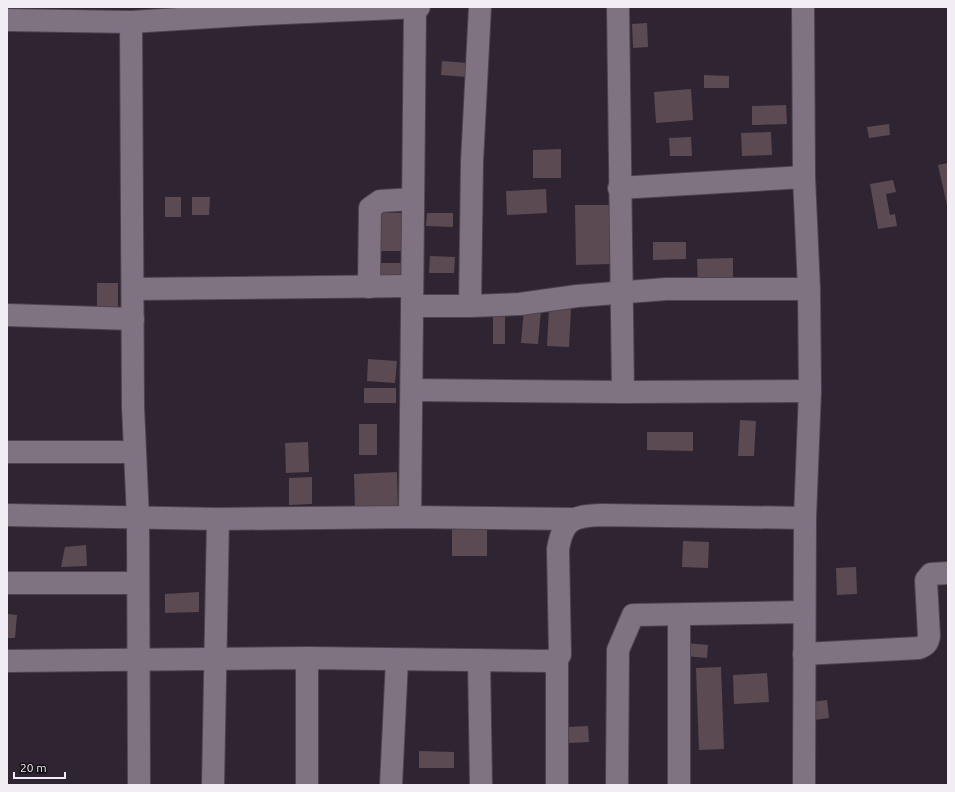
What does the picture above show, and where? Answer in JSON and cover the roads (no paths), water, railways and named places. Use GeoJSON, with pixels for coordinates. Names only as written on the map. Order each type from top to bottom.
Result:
{"type":"FeatureCollection","features":[{"type":"Feature","properties":{"kind":"street"},"geometry":{"type":"LineString","coordinates":[[410,517],[415,7]]}},
{"type":"Feature","properties":{"kind":"street"},"geometry":{"type":"LineString","coordinates":[[7,20],[131,22],[261,10],[419,7]]}},
{"type":"Feature","properties":{"kind":"street"},"geometry":{"type":"LineString","coordinates":[[470,306],[472,162],[480,7]]}},
{"type":"Feature","properties":{"kind":"street"},"geometry":{"type":"LineString","coordinates":[[618,7],[623,292],[623,392]]}},
{"type":"Feature","properties":{"kind":"street"},"geometry":{"type":"LineString","coordinates":[[803,7],[804,177],[809,289],[810,391],[804,612],[804,785]]}},
{"type":"Feature","properties":{"kind":"street"},"geometry":{"type":"LineString","coordinates":[[131,22],[134,452],[138,518],[139,785]]}},
{"type":"Feature","properties":{"kind":"street"},"geometry":{"type":"LineString","coordinates":[[620,188],[804,177]]}},
{"type":"Feature","properties":{"kind":"street"},"geometry":{"type":"LineString","coordinates":[[369,287],[370,208],[380,201],[413,199]]}},
{"type":"Feature","properties":{"kind":"street"},"geometry":{"type":"LineString","coordinates":[[133,289],[369,287],[470,306],[520,304],[623,292],[666,289],[809,289]]}},
{"type":"Feature","properties":{"kind":"street"},"geometry":{"type":"LineString","coordinates":[[7,315],[133,319]]}},
{"type":"Feature","properties":{"kind":"street"},"geometry":{"type":"LineString","coordinates":[[412,390],[623,392],[810,391]]}},
{"type":"Feature","properties":{"kind":"street"},"geometry":{"type":"LineString","coordinates":[[7,452],[134,452]]}},
{"type":"Feature","properties":{"kind":"street"},"geometry":{"type":"LineString","coordinates":[[7,515],[218,519],[410,517],[573,519],[583,516],[601,515],[806,518]]}},
{"type":"Feature","properties":{"kind":"street"},"geometry":{"type":"LineString","coordinates":[[213,785],[218,519]]}},
{"type":"Feature","properties":{"kind":"street"},"geometry":{"type":"LineString","coordinates":[[557,785],[557,659],[560,649],[558,549],[560,535],[565,526],[573,519]]}},
{"type":"Feature","properties":{"kind":"street"},"geometry":{"type":"LineString","coordinates":[[804,654],[919,648],[924,646],[928,641],[929,636],[926,580],[931,574],[948,573]]}},
{"type":"Feature","properties":{"kind":"street"},"geometry":{"type":"LineString","coordinates":[[7,584],[138,583]]}},
{"type":"Feature","properties":{"kind":"street"},"geometry":{"type":"LineString","coordinates":[[616,785],[618,650],[633,615],[804,612]]}},
{"type":"Feature","properties":{"kind":"street"},"geometry":{"type":"LineString","coordinates":[[679,615],[679,785]]}},
{"type":"Feature","properties":{"kind":"street"},"geometry":{"type":"LineString","coordinates":[[7,661],[308,658],[548,661],[557,659]]}},
{"type":"Feature","properties":{"kind":"street"},"geometry":{"type":"LineString","coordinates":[[307,785],[308,658]]}},
{"type":"Feature","properties":{"kind":"street"},"geometry":{"type":"LineString","coordinates":[[391,785],[397,660]]}},
{"type":"Feature","properties":{"kind":"street"},"geometry":{"type":"LineString","coordinates":[[479,660],[481,785]]}}]}
